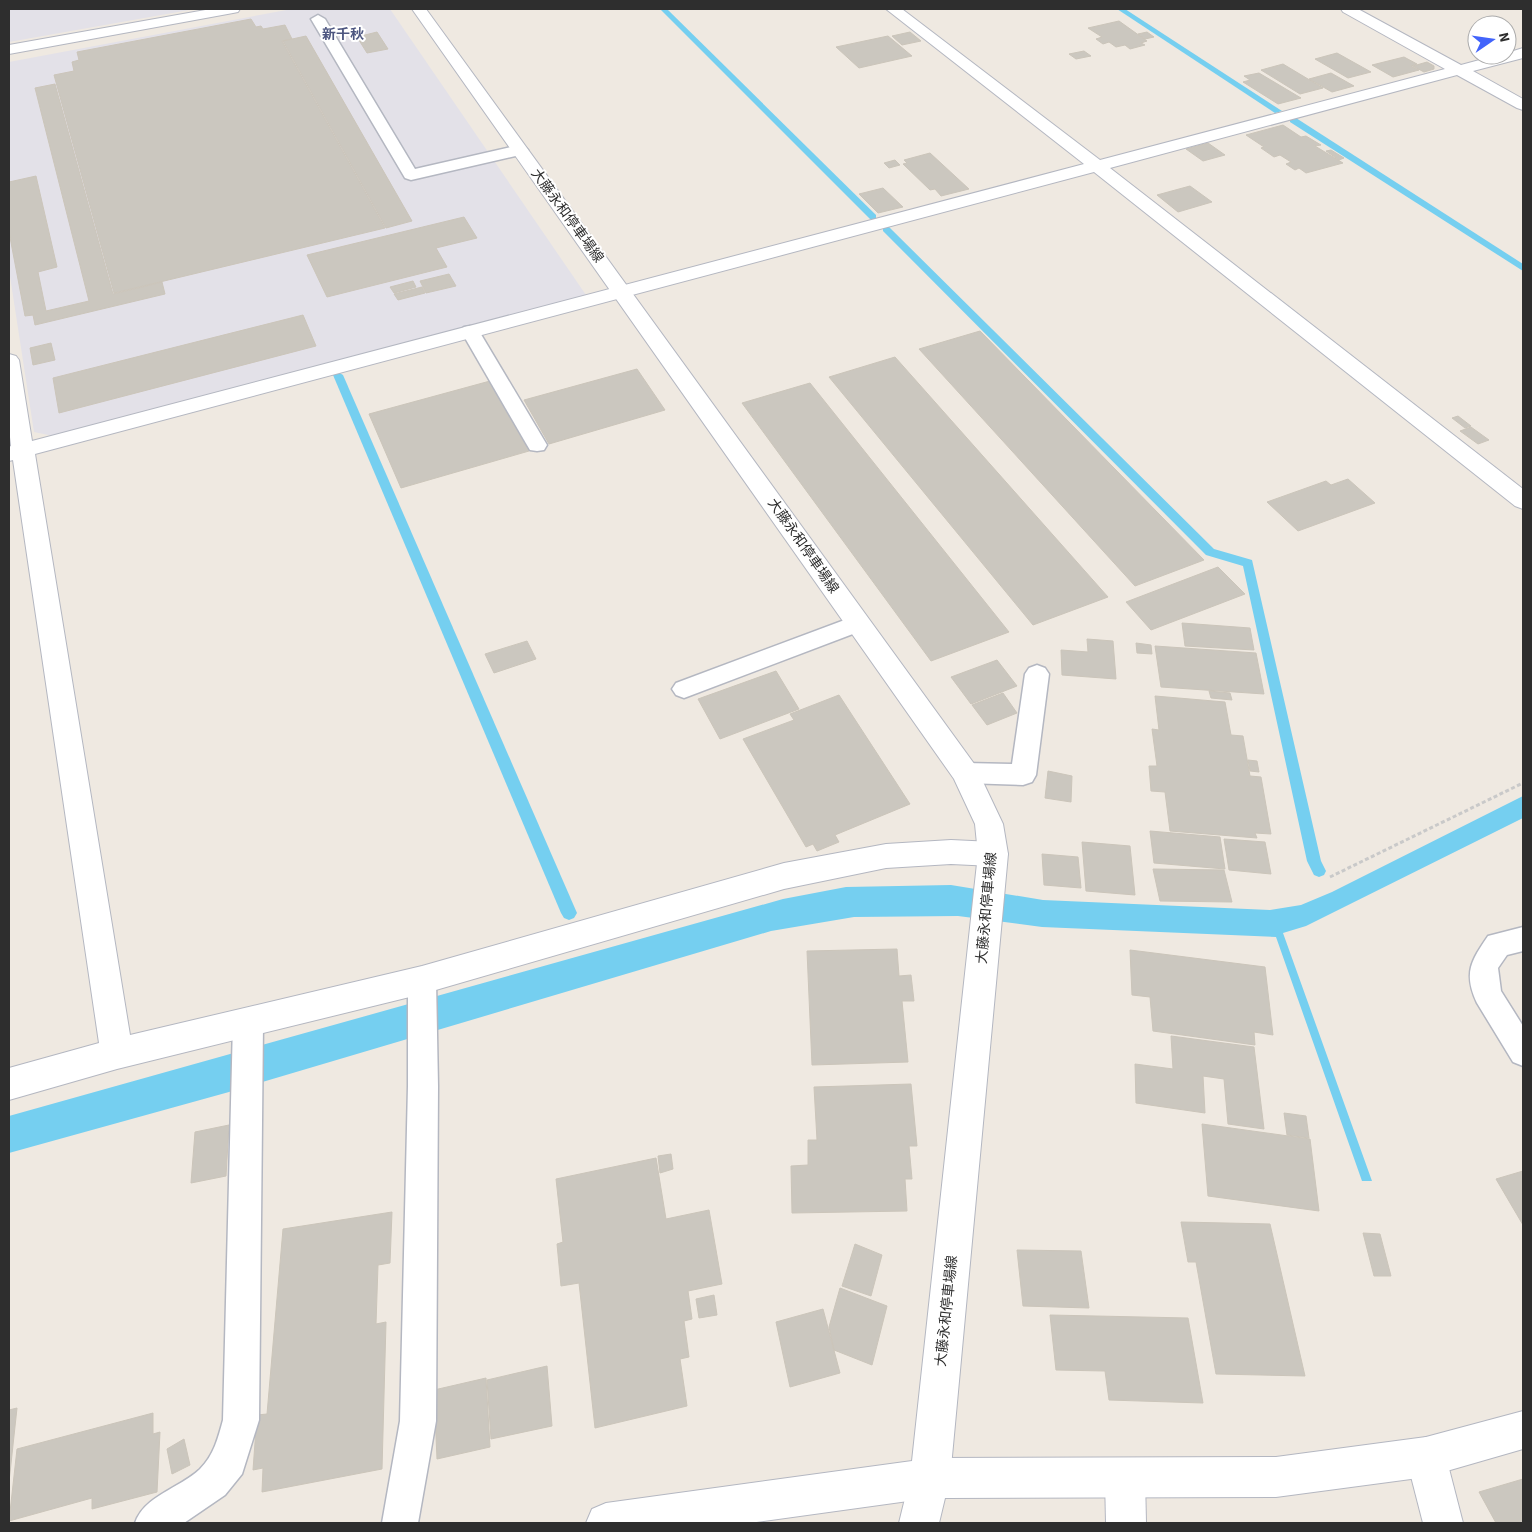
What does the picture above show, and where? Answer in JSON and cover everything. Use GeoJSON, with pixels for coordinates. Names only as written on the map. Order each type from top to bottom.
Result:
{"type":"FeatureCollection","features":[{"type":"Feature","properties":{"kind":"street"},"geometry":{"type":"LineString","coordinates":[[9,50],[233,9]]}},
{"type":"Feature","properties":{"kind":"street","name":"大藤永和停車場線"},"geometry":{"type":"LineString","coordinates":[[419,9],[965,773],[989,824],[992,865],[986,928],[930,1478],[919,1523]]}},
{"type":"Feature","properties":{"kind":"street"},"geometry":{"type":"LineString","coordinates":[[892,9],[1098,166],[1523,501]]}},
{"type":"Feature","properties":{"kind":"street"},"geometry":{"type":"LineString","coordinates":[[1348,9],[1523,105]]}},
{"type":"Feature","properties":{"kind":"street"},"geometry":{"type":"LineString","coordinates":[[16,452],[1523,53]]}},
{"type":"Feature","properties":{"kind":"street"},"geometry":{"type":"LineString","coordinates":[[9,360],[16,452],[117,1054]]}},
{"type":"Feature","properties":{"kind":"street"},"geometry":{"type":"LineString","coordinates":[[9,1084],[117,1054],[248,1032],[422,985],[784,876],[886,856],[951,852],[992,865]]}},
{"type":"Feature","properties":{"kind":"street"},"geometry":{"type":"LineString","coordinates":[[606,1523],[930,1478],[1276,1477],[1426,1457],[1523,1430]]}},
{"type":"Feature","properties":{"kind":"street"},"geometry":{"type":"LineString","coordinates":[[1426,1457],[1443,1523]]}},
{"type":"Feature","properties":{"kind":"street"},"geometry":{"type":"LineString","coordinates":[[1125,1478],[1126,1523]]}},
{"type":"Feature","properties":{"kind":"lane"},"geometry":{"type":"LineString","coordinates":[[318,19],[411,175],[520,150]]}},
{"type":"Feature","properties":{"kind":"lane"},"geometry":{"type":"LineString","coordinates":[[470,331],[537,445]]}},
{"type":"Feature","properties":{"kind":"lane"},"geometry":{"type":"LineString","coordinates":[[684,689],[858,623]]}},
{"type":"Feature","properties":{"kind":"lane"},"geometry":{"type":"LineString","coordinates":[[965,773],[1023,775],[1037,674]]}},
{"type":"Feature","properties":{"kind":"lane"},"geometry":{"type":"LineString","coordinates":[[1523,939],[1498,945],[1484,965],[1487,994],[1523,1052]]}},
{"type":"Feature","properties":{"kind":"lane"},"geometry":{"type":"LineString","coordinates":[[400,1523],[418,1421],[422,985]]}},
{"type":"Feature","properties":{"kind":"lane"},"geometry":{"type":"LineString","coordinates":[[154,1523],[212,1482],[229,1461],[242,1420],[248,1032]]}},
{"type":"Feature","properties":{"kind":"path"},"geometry":{"type":"LineString","coordinates":[[1330,877],[1523,783]]}},
{"type":"Feature","properties":{"kind":"shaded area"},"geometry":{"type":"Polygon","coordinates":[[[9,9],[195,9],[9,42],[9,9]]]}},
{"type":"Feature","properties":{"kind":"shaded area"},"geometry":{"type":"Polygon","coordinates":[[[292,9],[390,9],[586,295],[53,436],[34,432],[9,270],[9,62],[292,9]]]}},
{"type":"Feature","properties":{"kind":"water"},"geometry":{"type":"Polygon","coordinates":[[[1523,796],[1523,818],[1306,926],[1283,933],[1372,1181],[1362,1181],[1276,937],[1042,927],[958,916],[854,917],[771,931],[229,1092],[9,1153],[9,1116],[783,899],[846,887],[951,885],[1043,900],[1270,910],[1301,905],[1332,892],[1523,796]]]}},
{"type":"Feature","properties":{"kind":"building"},"geometry":{"type":"Polygon","coordinates":[[[251,19],[256,27],[261,26],[263,29],[285,25],[292,39],[282,41],[385,228],[114,293],[54,75],[74,71],[72,62],[79,60],[77,52],[251,19]]]}},
{"type":"Feature","properties":{"kind":"building"},"geometry":{"type":"Polygon","coordinates":[[[1119,21],[1147,41],[1141,43],[1145,45],[1130,49],[1125,45],[1116,47],[1109,42],[1103,44],[1096,39],[1102,37],[1088,28],[1119,21]]]}},
{"type":"Feature","properties":{"kind":"building"},"geometry":{"type":"Polygon","coordinates":[[[377,32],[388,49],[367,53],[357,37],[377,32]]]}},
{"type":"Feature","properties":{"kind":"building"},"geometry":{"type":"Polygon","coordinates":[[[910,32],[921,41],[902,45],[892,36],[910,32]]]}},
{"type":"Feature","properties":{"kind":"building"},"geometry":{"type":"Polygon","coordinates":[[[1147,32],[1154,37],[1145,39],[1138,34],[1147,32]]]}},
{"type":"Feature","properties":{"kind":"building"},"geometry":{"type":"Polygon","coordinates":[[[306,36],[412,221],[386,228],[283,41],[306,36]]]}},
{"type":"Feature","properties":{"kind":"building"},"geometry":{"type":"Polygon","coordinates":[[[888,36],[912,56],[859,68],[836,47],[888,36]]]}},
{"type":"Feature","properties":{"kind":"building"},"geometry":{"type":"Polygon","coordinates":[[[1084,51],[1091,56],[1076,59],[1069,54],[1084,51]]]}},
{"type":"Feature","properties":{"kind":"building"},"geometry":{"type":"Polygon","coordinates":[[[1337,53],[1371,72],[1348,78],[1315,59],[1337,53]]]}},
{"type":"Feature","properties":{"kind":"building"},"geometry":{"type":"Polygon","coordinates":[[[1404,57],[1417,64],[1411,66],[1419,70],[1393,77],[1372,65],[1404,57]]]}},
{"type":"Feature","properties":{"kind":"building"},"geometry":{"type":"Polygon","coordinates":[[[1427,62],[1434,66],[1434,69],[1424,72],[1413,66],[1427,62]]]}},
{"type":"Feature","properties":{"kind":"building"},"geometry":{"type":"Polygon","coordinates":[[[1283,64],[1323,88],[1300,94],[1261,70],[1283,64]]]}},
{"type":"Feature","properties":{"kind":"building"},"geometry":{"type":"Polygon","coordinates":[[[1259,73],[1301,98],[1278,104],[1243,82],[1250,80],[1244,76],[1259,73]]]}},
{"type":"Feature","properties":{"kind":"building"},"geometry":{"type":"Polygon","coordinates":[[[1331,73],[1354,86],[1332,92],[1309,79],[1331,73]]]}},
{"type":"Feature","properties":{"kind":"building"},"geometry":{"type":"Polygon","coordinates":[[[55,84],[113,294],[162,282],[165,294],[35,325],[33,315],[25,316],[9,232],[9,182],[36,176],[57,267],[38,272],[46,311],[89,301],[35,88],[55,84]]]}},
{"type":"Feature","properties":{"kind":"building"},"geometry":{"type":"Polygon","coordinates":[[[1283,125],[1301,137],[1306,136],[1321,145],[1315,146],[1343,163],[1306,173],[1299,168],[1295,170],[1286,164],[1291,162],[1280,155],[1274,157],[1261,148],[1264,147],[1246,135],[1283,125]]]}},
{"type":"Feature","properties":{"kind":"building"},"geometry":{"type":"Polygon","coordinates":[[[1208,143],[1225,155],[1203,161],[1186,149],[1208,143]]]}},
{"type":"Feature","properties":{"kind":"building"},"geometry":{"type":"Polygon","coordinates":[[[1331,150],[1344,158],[1339,160],[1326,151],[1331,150]]]}},
{"type":"Feature","properties":{"kind":"building"},"geometry":{"type":"Polygon","coordinates":[[[930,153],[969,189],[941,196],[935,189],[930,190],[903,164],[907,163],[904,160],[930,153]]]}},
{"type":"Feature","properties":{"kind":"building"},"geometry":{"type":"Polygon","coordinates":[[[895,160],[900,165],[889,168],[884,163],[895,160]]]}},
{"type":"Feature","properties":{"kind":"building"},"geometry":{"type":"Polygon","coordinates":[[[1190,186],[1212,202],[1178,212],[1157,195],[1190,186]]]}},
{"type":"Feature","properties":{"kind":"building"},"geometry":{"type":"Polygon","coordinates":[[[883,188],[903,207],[878,213],[859,194],[883,188]]]}},
{"type":"Feature","properties":{"kind":"building"},"geometry":{"type":"Polygon","coordinates":[[[464,217],[477,238],[436,248],[447,267],[327,297],[307,255],[464,217]]]}},
{"type":"Feature","properties":{"kind":"building"},"geometry":{"type":"Polygon","coordinates":[[[449,274],[456,286],[426,293],[420,281],[449,274]]]}},
{"type":"Feature","properties":{"kind":"building"},"geometry":{"type":"Polygon","coordinates":[[[413,281],[416,287],[394,293],[390,287],[413,281]]]}},
{"type":"Feature","properties":{"kind":"building"},"geometry":{"type":"Polygon","coordinates":[[[422,287],[425,293],[398,300],[394,294],[422,287]]]}},
{"type":"Feature","properties":{"kind":"building"},"geometry":{"type":"Polygon","coordinates":[[[303,315],[316,346],[59,413],[53,378],[303,315]]]}},
{"type":"Feature","properties":{"kind":"building"},"geometry":{"type":"Polygon","coordinates":[[[980,331],[1204,560],[1135,586],[919,349],[980,331]]]}},
{"type":"Feature","properties":{"kind":"building"},"geometry":{"type":"Polygon","coordinates":[[[51,343],[55,360],[33,365],[30,348],[51,343]]]}},
{"type":"Feature","properties":{"kind":"building"},"geometry":{"type":"Polygon","coordinates":[[[895,357],[1108,597],[1033,625],[829,377],[895,357]]]}},
{"type":"Feature","properties":{"kind":"building"},"geometry":{"type":"Polygon","coordinates":[[[637,369],[665,410],[549,444],[524,400],[637,369]]]}},
{"type":"Feature","properties":{"kind":"building"},"geometry":{"type":"Polygon","coordinates":[[[490,381],[529,451],[401,488],[369,414],[490,381]]]}},
{"type":"Feature","properties":{"kind":"building"},"geometry":{"type":"Polygon","coordinates":[[[810,383],[1009,632],[931,661],[742,403],[810,383]]]}},
{"type":"Feature","properties":{"kind":"building"},"geometry":{"type":"Polygon","coordinates":[[[1458,416],[1471,426],[1465,428],[1452,418],[1458,416]]]}},
{"type":"Feature","properties":{"kind":"building"},"geometry":{"type":"Polygon","coordinates":[[[1471,427],[1489,440],[1478,444],[1460,431],[1471,427]]]}},
{"type":"Feature","properties":{"kind":"building"},"geometry":{"type":"Polygon","coordinates":[[[1348,479],[1375,503],[1298,531],[1267,502],[1326,481],[1331,485],[1348,479]]]}},
{"type":"Feature","properties":{"kind":"building"},"geometry":{"type":"Polygon","coordinates":[[[1218,567],[1245,594],[1151,630],[1126,602],[1218,567]]]}},
{"type":"Feature","properties":{"kind":"building"},"geometry":{"type":"Polygon","coordinates":[[[1182,623],[1250,628],[1254,650],[1185,646],[1182,623]]]}},
{"type":"Feature","properties":{"kind":"building"},"geometry":{"type":"Polygon","coordinates":[[[1087,639],[1113,641],[1116,679],[1062,675],[1061,650],[1088,652],[1087,639]]]}},
{"type":"Feature","properties":{"kind":"building"},"geometry":{"type":"Polygon","coordinates":[[[527,641],[536,659],[494,673],[485,654],[527,641]]]}},
{"type":"Feature","properties":{"kind":"building"},"geometry":{"type":"Polygon","coordinates":[[[1136,643],[1151,645],[1152,654],[1137,653],[1136,643]]]}},
{"type":"Feature","properties":{"kind":"building"},"geometry":{"type":"Polygon","coordinates":[[[1155,646],[1256,653],[1264,694],[1161,687],[1155,646]]]}},
{"type":"Feature","properties":{"kind":"building"},"geometry":{"type":"Polygon","coordinates":[[[997,660],[1017,686],[971,704],[951,677],[997,660]]]}},
{"type":"Feature","properties":{"kind":"building"},"geometry":{"type":"Polygon","coordinates":[[[776,671],[799,709],[720,739],[698,699],[776,671]]]}},
{"type":"Feature","properties":{"kind":"building"},"geometry":{"type":"Polygon","coordinates":[[[1209,691],[1230,693],[1232,700],[1211,698],[1209,691]]]}},
{"type":"Feature","properties":{"kind":"building"},"geometry":{"type":"Polygon","coordinates":[[[1003,693],[1017,713],[987,725],[972,705],[1003,693]]]}},
{"type":"Feature","properties":{"kind":"building"},"geometry":{"type":"Polygon","coordinates":[[[839,695],[910,804],[835,835],[839,842],[817,851],[813,844],[806,847],[743,739],[794,720],[790,714],[839,695]]]}},
{"type":"Feature","properties":{"kind":"building"},"geometry":{"type":"Polygon","coordinates":[[[1155,696],[1225,702],[1231,735],[1243,736],[1250,776],[1261,777],[1271,834],[1255,833],[1257,838],[1170,831],[1165,792],[1151,791],[1149,766],[1157,766],[1152,729],[1159,730],[1155,696]]]}},
{"type":"Feature","properties":{"kind":"building"},"geometry":{"type":"Polygon","coordinates":[[[1248,760],[1257,761],[1259,772],[1250,771],[1248,760]]]}},
{"type":"Feature","properties":{"kind":"building"},"geometry":{"type":"Polygon","coordinates":[[[1048,771],[1072,776],[1071,802],[1045,798],[1048,771]]]}},
{"type":"Feature","properties":{"kind":"building"},"geometry":{"type":"Polygon","coordinates":[[[1150,831],[1220,837],[1225,869],[1154,863],[1150,831]]]}},
{"type":"Feature","properties":{"kind":"building"},"geometry":{"type":"Polygon","coordinates":[[[1224,839],[1265,842],[1271,874],[1229,870],[1224,839]]]}},
{"type":"Feature","properties":{"kind":"building"},"geometry":{"type":"Polygon","coordinates":[[[1082,842],[1130,846],[1135,895],[1086,891],[1082,842]]]}},
{"type":"Feature","properties":{"kind":"building"},"geometry":{"type":"Polygon","coordinates":[[[1042,854],[1078,857],[1081,888],[1044,885],[1042,854]]]}},
{"type":"Feature","properties":{"kind":"building"},"geometry":{"type":"Polygon","coordinates":[[[1153,869],[1224,870],[1232,902],[1160,901],[1153,869]]]}},
{"type":"Feature","properties":{"kind":"building"},"geometry":{"type":"Polygon","coordinates":[[[897,949],[899,976],[911,975],[914,1001],[902,1001],[908,1062],[812,1065],[807,951],[897,949]]]}},
{"type":"Feature","properties":{"kind":"building"},"geometry":{"type":"Polygon","coordinates":[[[1130,950],[1265,967],[1273,1035],[1254,1032],[1255,1045],[1153,1031],[1150,997],[1132,995],[1130,950]]]}},
{"type":"Feature","properties":{"kind":"building"},"geometry":{"type":"Polygon","coordinates":[[[1171,1036],[1254,1047],[1264,1129],[1228,1124],[1224,1079],[1203,1076],[1205,1113],[1136,1103],[1135,1064],[1173,1069],[1171,1036]]]}},
{"type":"Feature","properties":{"kind":"building"},"geometry":{"type":"Polygon","coordinates":[[[911,1084],[917,1146],[909,1146],[912,1179],[905,1179],[907,1211],[792,1213],[791,1166],[808,1165],[808,1140],[817,1140],[814,1087],[911,1084]]]}},
{"type":"Feature","properties":{"kind":"building"},"geometry":{"type":"Polygon","coordinates":[[[1284,1113],[1306,1116],[1309,1138],[1287,1135],[1284,1113]]]}},
{"type":"Feature","properties":{"kind":"building"},"geometry":{"type":"Polygon","coordinates":[[[1202,1124],[1310,1139],[1319,1211],[1208,1196],[1202,1124]]]}},
{"type":"Feature","properties":{"kind":"building"},"geometry":{"type":"Polygon","coordinates":[[[229,1125],[226,1176],[191,1183],[195,1132],[229,1125]]]}},
{"type":"Feature","properties":{"kind":"building"},"geometry":{"type":"Polygon","coordinates":[[[671,1154],[673,1169],[660,1173],[658,1156],[671,1154]]]}},
{"type":"Feature","properties":{"kind":"building"},"geometry":{"type":"Polygon","coordinates":[[[656,1158],[666,1219],[709,1210],[722,1284],[688,1291],[692,1319],[684,1321],[689,1357],[680,1359],[687,1406],[595,1428],[579,1283],[561,1286],[557,1244],[563,1242],[556,1179],[656,1158]]]}},
{"type":"Feature","properties":{"kind":"building"},"geometry":{"type":"Polygon","coordinates":[[[1523,1171],[1523,1225],[1496,1179],[1523,1171]]]}},
{"type":"Feature","properties":{"kind":"building"},"geometry":{"type":"Polygon","coordinates":[[[392,1212],[390,1263],[378,1265],[376,1324],[386,1322],[382,1469],[262,1492],[263,1468],[253,1470],[257,1415],[267,1414],[283,1229],[392,1212]]]}},
{"type":"Feature","properties":{"kind":"building"},"geometry":{"type":"Polygon","coordinates":[[[1181,1222],[1270,1224],[1305,1376],[1216,1374],[1196,1262],[1188,1262],[1181,1222]]]}},
{"type":"Feature","properties":{"kind":"building"},"geometry":{"type":"Polygon","coordinates":[[[1363,1233],[1380,1234],[1391,1276],[1374,1276],[1363,1233]]]}},
{"type":"Feature","properties":{"kind":"building"},"geometry":{"type":"Polygon","coordinates":[[[855,1244],[882,1255],[871,1296],[842,1286],[855,1244]]]}},
{"type":"Feature","properties":{"kind":"building"},"geometry":{"type":"Polygon","coordinates":[[[1017,1250],[1081,1251],[1089,1308],[1023,1306],[1017,1250]]]}},
{"type":"Feature","properties":{"kind":"building"},"geometry":{"type":"Polygon","coordinates":[[[840,1288],[887,1306],[872,1365],[834,1350],[829,1327],[840,1288]]]}},
{"type":"Feature","properties":{"kind":"building"},"geometry":{"type":"Polygon","coordinates":[[[714,1295],[717,1315],[699,1318],[696,1299],[714,1295]]]}},
{"type":"Feature","properties":{"kind":"building"},"geometry":{"type":"Polygon","coordinates":[[[823,1309],[840,1373],[790,1387],[776,1322],[823,1309]]]}},
{"type":"Feature","properties":{"kind":"building"},"geometry":{"type":"Polygon","coordinates":[[[1050,1315],[1188,1318],[1203,1403],[1109,1400],[1105,1371],[1056,1370],[1050,1315]]]}},
{"type":"Feature","properties":{"kind":"building"},"geometry":{"type":"Polygon","coordinates":[[[547,1366],[552,1426],[491,1439],[487,1380],[547,1366]]]}},
{"type":"Feature","properties":{"kind":"building"},"geometry":{"type":"Polygon","coordinates":[[[486,1378],[490,1447],[437,1459],[434,1390],[486,1378]]]}},
{"type":"Feature","properties":{"kind":"building"},"geometry":{"type":"Polygon","coordinates":[[[17,1408],[9,1482],[9,1410],[17,1408]]]}},
{"type":"Feature","properties":{"kind":"building"},"geometry":{"type":"Polygon","coordinates":[[[153,1413],[153,1434],[160,1432],[157,1492],[92,1509],[92,1498],[9,1521],[17,1449],[153,1413]]]}},
{"type":"Feature","properties":{"kind":"building"},"geometry":{"type":"Polygon","coordinates":[[[184,1439],[190,1465],[172,1474],[167,1449],[184,1439]]]}},
{"type":"Feature","properties":{"kind":"building"},"geometry":{"type":"Polygon","coordinates":[[[1523,1479],[1523,1523],[1496,1523],[1479,1492],[1523,1479]]]}},
{"type":"Feature","properties":{"kind":"waterway"},"geometry":{"type":"LineString","coordinates":[[663,9],[873,217]]}},
{"type":"Feature","properties":{"kind":"waterway"},"geometry":{"type":"LineString","coordinates":[[1120,9],[1278,111]]}},
{"type":"Feature","properties":{"kind":"waterway"},"geometry":{"type":"LineString","coordinates":[[1293,120],[1523,268]]}},
{"type":"Feature","properties":{"kind":"waterway"},"geometry":{"type":"LineString","coordinates":[[886,229],[1210,552],[1248,563],[1314,861],[1319,871]]}},
{"type":"Feature","properties":{"kind":"waterway"},"geometry":{"type":"LineString","coordinates":[[338,375],[569,913]]}},
{"type":"Feature","properties":{"kind":"district","name":"新千秋"},"geometry":{"type":"Point","coordinates":[343,35]}}]}
